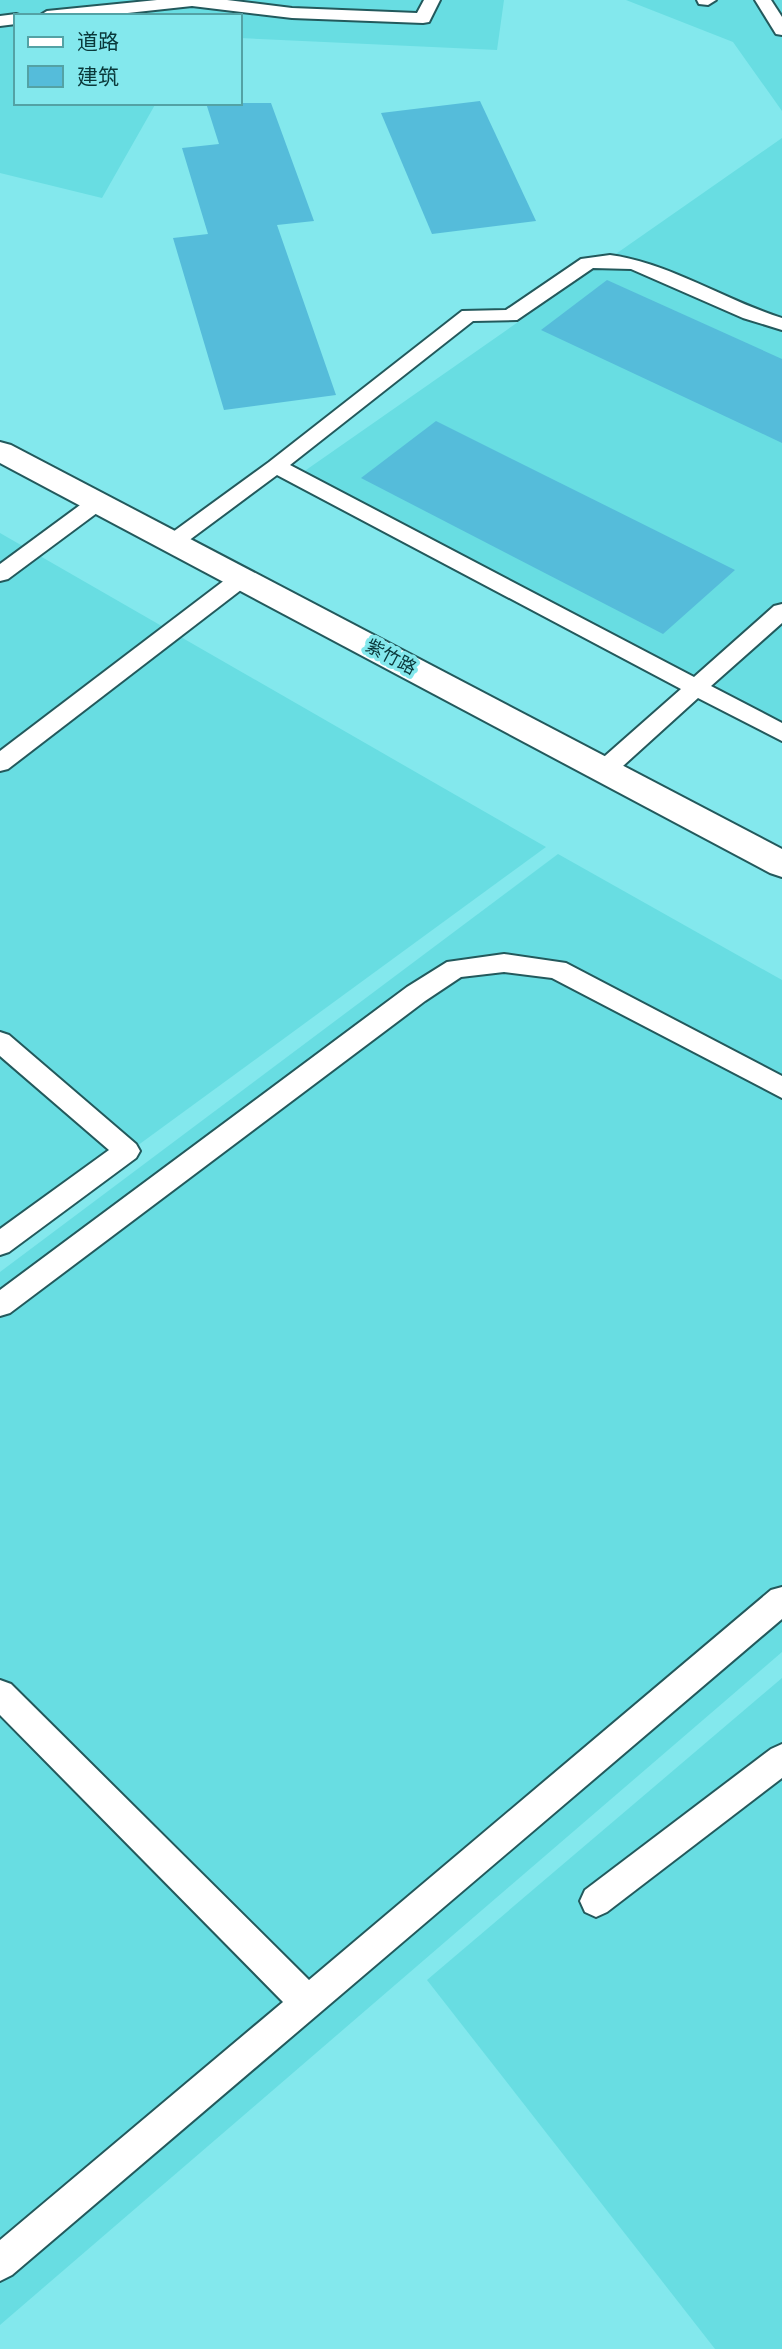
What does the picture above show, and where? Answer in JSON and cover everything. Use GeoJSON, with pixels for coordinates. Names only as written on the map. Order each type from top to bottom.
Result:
{"type":"FeatureCollection","features":[{"type":"Feature","properties":{"kind":"street","name":"紫竹路"},"geometry":{"type":"LineString","coordinates":[[0,451],[782,863]]}},
{"type":"Feature","properties":{"kind":"lane"},"geometry":{"type":"LineString","coordinates":[[66,14],[186,1],[292,13],[423,18],[432,0]]}},
{"type":"Feature","properties":{"kind":"lane"},"geometry":{"type":"LineString","coordinates":[[763,0],[782,30]]}},
{"type":"Feature","properties":{"kind":"lane"},"geometry":{"type":"LineString","coordinates":[[173,542],[276,466],[469,315],[510,316],[588,263],[610,261],[635,264],[750,314],[782,324]]}},
{"type":"Feature","properties":{"kind":"lane"},"geometry":{"type":"LineString","coordinates":[[276,466],[782,733]]}},
{"type":"Feature","properties":{"kind":"lane"},"geometry":{"type":"LineString","coordinates":[[0,574],[98,502]]}},
{"type":"Feature","properties":{"kind":"lane"},"geometry":{"type":"LineString","coordinates":[[0,762],[242,578]]}},
{"type":"Feature","properties":{"kind":"lane"},"geometry":{"type":"LineString","coordinates":[[605,769],[782,611]]}},
{"type":"Feature","properties":{"kind":"lane"},"geometry":{"type":"LineString","coordinates":[[0,1305],[416,994],[456,968],[504,963],[557,969],[782,1088]]}},
{"type":"Feature","properties":{"kind":"lane"},"geometry":{"type":"LineString","coordinates":[[0,1042],[127,1151],[0,1244]]}},
{"type":"Feature","properties":{"kind":"lane"},"geometry":{"type":"LineString","coordinates":[[0,2263],[782,1600]]}},
{"type":"Feature","properties":{"kind":"lane"},"geometry":{"type":"LineString","coordinates":[[0,1694],[307,2002]]}},
{"type":"Feature","properties":{"kind":"lane"},"geometry":{"type":"LineString","coordinates":[[596,1901],[782,1759]]}},
{"type":"Feature","properties":{"kind":"shaded area"},"geometry":{"type":"Polygon","coordinates":[[[0,0],[504,0],[497,50],[242,38],[242,14],[14,14],[14,105],[155,105],[102,198],[0,173],[0,0]]]}},
{"type":"Feature","properties":{"kind":"shaded area"},"geometry":{"type":"Polygon","coordinates":[[[626,0],[782,0],[782,111],[733,42],[626,0]]]}},
{"type":"Feature","properties":{"kind":"shaded area"},"geometry":{"type":"Polygon","coordinates":[[[782,138],[782,732],[296,477],[782,138]]]}},
{"type":"Feature","properties":{"kind":"shaded area"},"geometry":{"type":"Polygon","coordinates":[[[0,533],[546,847],[0,1246],[0,533]]]}},
{"type":"Feature","properties":{"kind":"shaded area"},"geometry":{"type":"Polygon","coordinates":[[[558,854],[782,980],[782,1652],[0,2325],[0,1272],[558,854]]]}},
{"type":"Feature","properties":{"kind":"shaded area"},"geometry":{"type":"Polygon","coordinates":[[[782,1678],[782,2349],[715,2349],[427,1980],[782,1678]]]}},
{"type":"Feature","properties":{"kind":"building"},"geometry":{"type":"Polygon","coordinates":[[[480,101],[536,221],[432,234],[381,113],[480,101]]]}},
{"type":"Feature","properties":{"kind":"building"},"geometry":{"type":"Polygon","coordinates":[[[271,103],[314,221],[277,225],[336,395],[224,410],[173,238],[208,234],[182,148],[219,144],[207,105],[271,103]]]}},
{"type":"Feature","properties":{"kind":"building"},"geometry":{"type":"Polygon","coordinates":[[[607,280],[782,359],[782,443],[541,330],[607,280]]]}},
{"type":"Feature","properties":{"kind":"building"},"geometry":{"type":"Polygon","coordinates":[[[436,421],[735,570],[663,634],[361,478],[436,421]]]}}]}
